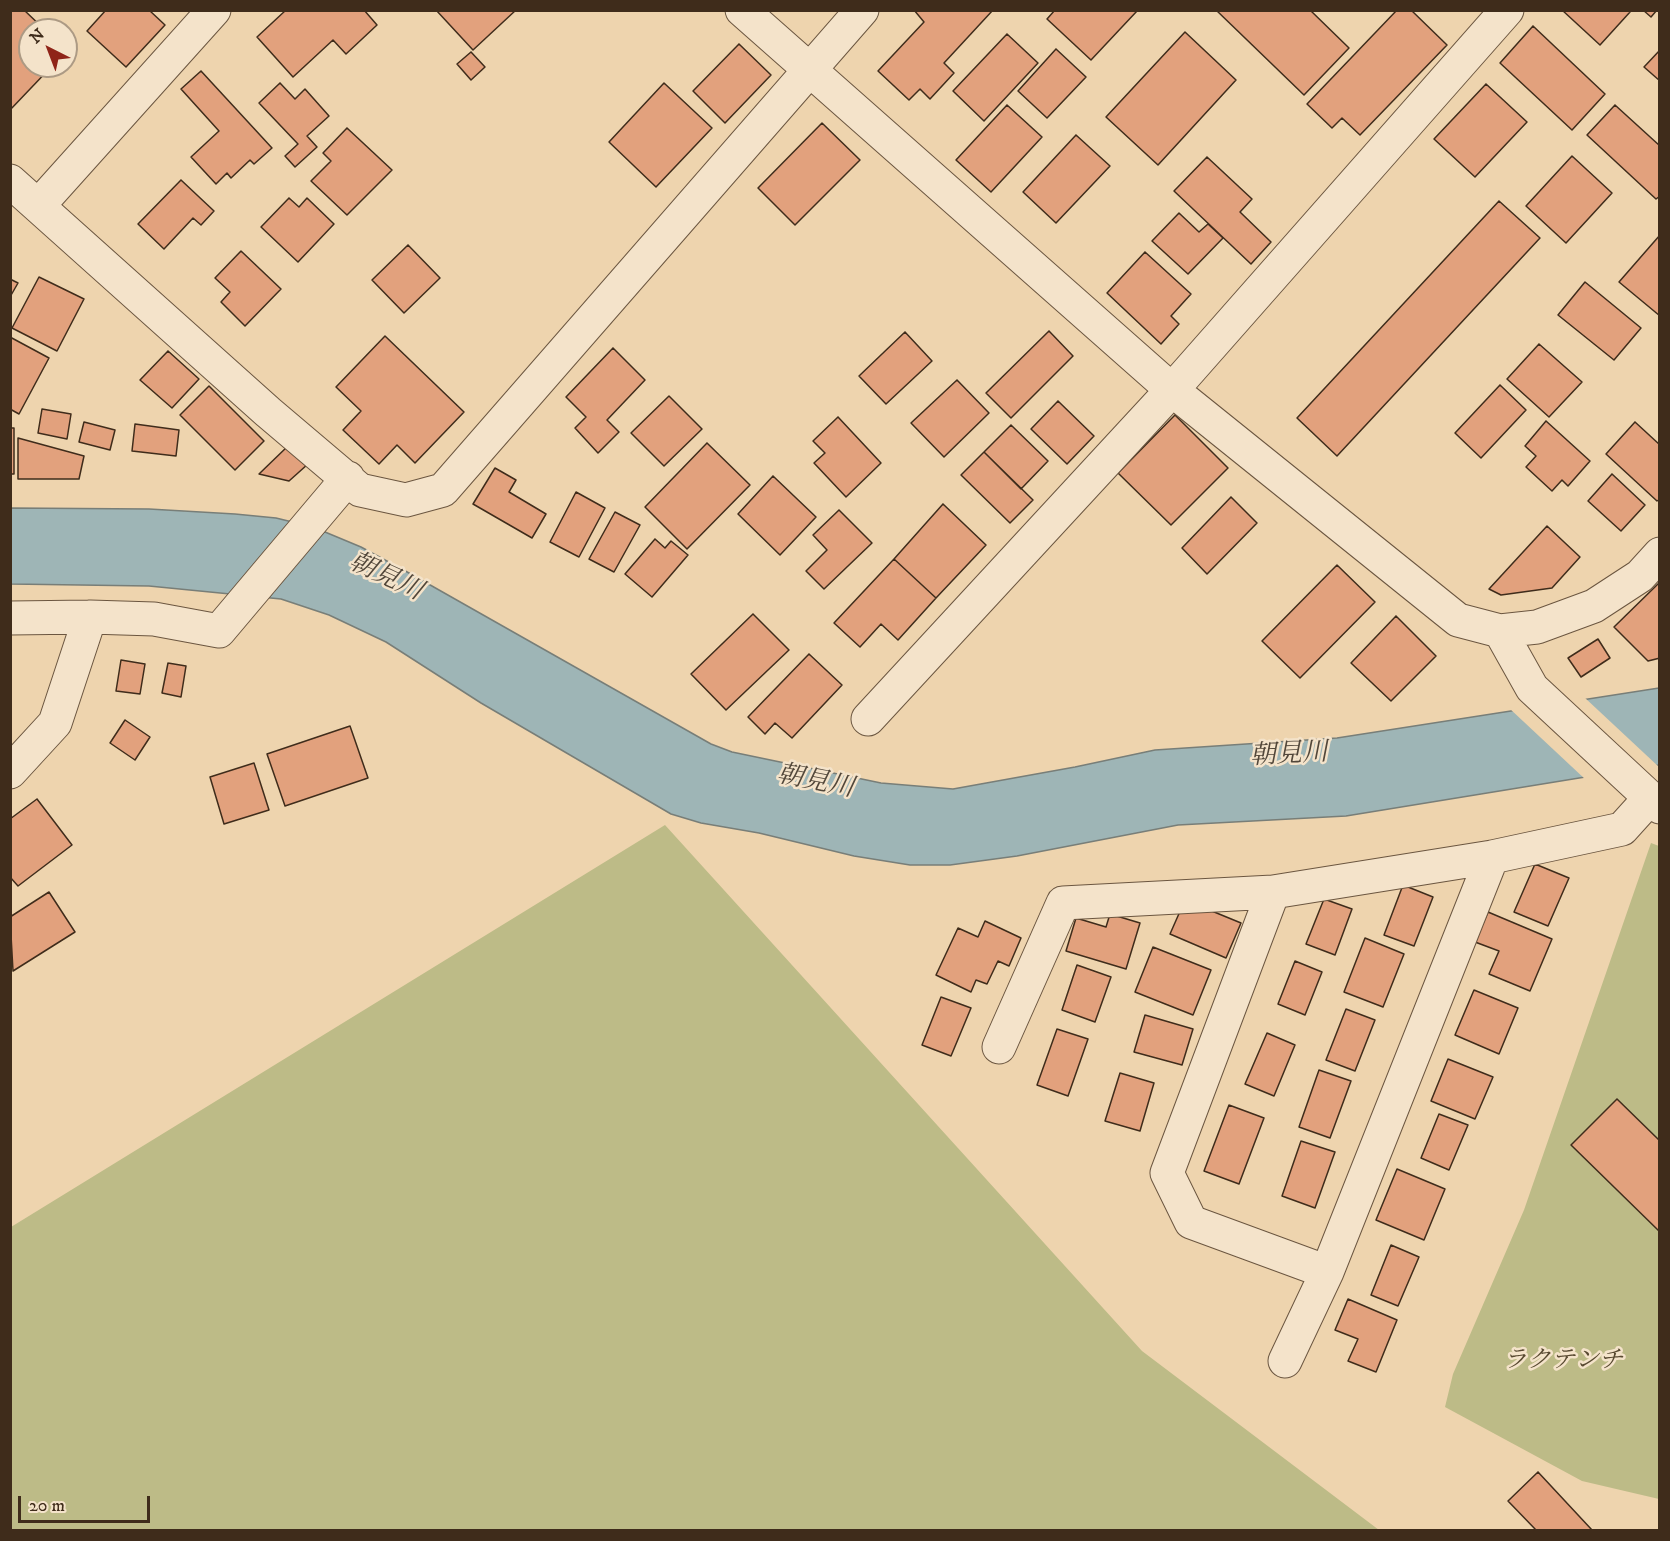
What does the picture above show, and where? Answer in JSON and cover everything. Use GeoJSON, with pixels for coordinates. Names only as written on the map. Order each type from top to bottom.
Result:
{"type":"FeatureCollection","features":[{"type":"Feature","properties":{"kind":"street"},"geometry":{"type":"LineString","coordinates":[[38,206],[214,10]]}},
{"type":"Feature","properties":{"kind":"street"},"geometry":{"type":"LineString","coordinates":[[742,10],[1172,390],[1458,620],[1500,631],[1537,627],[1594,606],[1640,576],[1659,554]]}},
{"type":"Feature","properties":{"kind":"street"},"geometry":{"type":"LineString","coordinates":[[10,181],[268,412],[360,490],[406,500],[443,490],[862,10]]}},
{"type":"Feature","properties":{"kind":"street"},"geometry":{"type":"LineString","coordinates":[[868,719],[1172,390],[1507,10]]}},
{"type":"Feature","properties":{"kind":"street"},"geometry":{"type":"LineString","coordinates":[[10,618],[90,617],[154,620],[219,631],[348,478]]}},
{"type":"Feature","properties":{"kind":"street"},"geometry":{"type":"LineString","coordinates":[[10,772],[55,723],[90,617]]}},
{"type":"Feature","properties":{"kind":"street"},"geometry":{"type":"LineString","coordinates":[[999,1047],[1063,903],[1273,891],[1492,857],[1622,829],[1654,803],[1532,688],[1500,631]]}},
{"type":"Feature","properties":{"kind":"street"},"geometry":{"type":"LineString","coordinates":[[1285,1361],[1327,1272],[1492,857]]}},
{"type":"Feature","properties":{"kind":"street"},"geometry":{"type":"LineString","coordinates":[[1273,891],[1167,1173],[1191,1222],[1327,1272]]}},
{"type":"Feature","properties":{"kind":"green space"},"geometry":{"type":"Polygon","coordinates":[[[665,825],[1142,1351],[1379,1530],[11,1530],[11,1227],[665,825]]]}},
{"type":"Feature","properties":{"kind":"green space","name":"ラクテンチ"},"geometry":{"type":"Polygon","coordinates":[[[1651,843],[1659,846],[1659,1499],[1582,1481],[1445,1407],[1453,1374],[1524,1210],[1651,843]]]}},
{"type":"Feature","properties":{"kind":"water","name":"朝見川"},"geometry":{"type":"Polygon","coordinates":[[[11,508],[149,509],[235,514],[276,518],[313,527],[361,547],[409,573],[711,744],[732,752],[881,783],[953,789],[1155,750],[1337,738],[1659,688],[1659,765],[1346,816],[1178,825],[1017,856],[950,865],[910,865],[854,856],[759,833],[701,823],[671,814],[481,703],[386,642],[329,615],[281,599],[149,586],[11,584],[11,508]]]}},
{"type":"Feature","properties":{"kind":"pier"},"geometry":{"type":"Polygon","coordinates":[[[1584,697],[1660,768],[1586,780],[1509,708],[1584,697]]]}},
{"type":"Feature","properties":{"kind":"building"},"geometry":{"type":"Polygon","coordinates":[[[10,10],[24,10],[32,18],[18,18],[18,78],[41,78],[10,110],[10,10]]]}},
{"type":"Feature","properties":{"kind":"building"},"geometry":{"type":"Polygon","coordinates":[[[106,10],[149,10],[165,25],[126,67],[87,31],[106,10]]]}},
{"type":"Feature","properties":{"kind":"building"},"geometry":{"type":"Polygon","coordinates":[[[286,10],[364,10],[377,25],[346,54],[333,40],[293,77],[257,37],[286,10]]]}},
{"type":"Feature","properties":{"kind":"building"},"geometry":{"type":"Polygon","coordinates":[[[436,10],[516,10],[473,50],[436,10]]]}},
{"type":"Feature","properties":{"kind":"building"},"geometry":{"type":"Polygon","coordinates":[[[914,10],[993,10],[944,63],[954,73],[930,99],[920,89],[909,100],[878,71],[924,22],[914,10]]]}},
{"type":"Feature","properties":{"kind":"building"},"geometry":{"type":"Polygon","coordinates":[[[1055,10],[1137,11],[1091,60],[1047,19],[1055,10]]]}},
{"type":"Feature","properties":{"kind":"building"},"geometry":{"type":"Polygon","coordinates":[[[1216,10],[1310,10],[1349,48],[1304,95],[1216,10]]]}},
{"type":"Feature","properties":{"kind":"building"},"geometry":{"type":"Polygon","coordinates":[[[1397,10],[1411,10],[1447,45],[1360,135],[1342,118],[1332,128],[1307,104],[1397,10]]]}},
{"type":"Feature","properties":{"kind":"building"},"geometry":{"type":"Polygon","coordinates":[[[1562,10],[1628,10],[1630,12],[1600,45],[1562,10]]]}},
{"type":"Feature","properties":{"kind":"building"},"geometry":{"type":"Polygon","coordinates":[[[1643,10],[1657,10],[1651,17],[1643,10]]]}},
{"type":"Feature","properties":{"kind":"building"},"geometry":{"type":"Polygon","coordinates":[[[1533,26],[1605,94],[1572,130],[1500,63],[1533,26]]]}},
{"type":"Feature","properties":{"kind":"building"},"geometry":{"type":"Polygon","coordinates":[[[1185,32],[1236,80],[1158,165],[1106,117],[1185,32]]]}},
{"type":"Feature","properties":{"kind":"building"},"geometry":{"type":"Polygon","coordinates":[[[1007,34],[1038,63],[984,121],[953,91],[1007,34]]]}},
{"type":"Feature","properties":{"kind":"building"},"geometry":{"type":"Polygon","coordinates":[[[739,44],[771,75],[725,123],[693,91],[739,44]]]}},
{"type":"Feature","properties":{"kind":"building"},"geometry":{"type":"Polygon","coordinates":[[[1056,49],[1086,77],[1047,118],[1018,91],[1056,49]]]}},
{"type":"Feature","properties":{"kind":"building"},"geometry":{"type":"Polygon","coordinates":[[[1660,50],[1660,81],[1644,67],[1660,50]]]}},
{"type":"Feature","properties":{"kind":"building"},"geometry":{"type":"Polygon","coordinates":[[[471,52],[485,67],[471,80],[457,64],[471,52]]]}},
{"type":"Feature","properties":{"kind":"building"},"geometry":{"type":"Polygon","coordinates":[[[201,71],[272,148],[254,164],[250,160],[231,178],[227,173],[216,184],[191,157],[219,131],[181,89],[201,71]]]}},
{"type":"Feature","properties":{"kind":"building"},"geometry":{"type":"Polygon","coordinates":[[[280,83],[295,99],[305,89],[329,116],[307,136],[317,147],[295,167],[285,156],[298,144],[259,103],[280,83]]]}},
{"type":"Feature","properties":{"kind":"building"},"geometry":{"type":"Polygon","coordinates":[[[664,83],[712,128],[656,187],[609,142],[664,83]]]}},
{"type":"Feature","properties":{"kind":"building"},"geometry":{"type":"Polygon","coordinates":[[[1486,84],[1527,122],[1475,177],[1434,139],[1486,84]]]}},
{"type":"Feature","properties":{"kind":"building"},"geometry":{"type":"Polygon","coordinates":[[[1007,105],[1042,137],[991,192],[956,160],[1007,105]]]}},
{"type":"Feature","properties":{"kind":"building"},"geometry":{"type":"Polygon","coordinates":[[[1615,105],[1660,146],[1660,196],[1656,199],[1587,135],[1615,105]]]}},
{"type":"Feature","properties":{"kind":"building"},"geometry":{"type":"Polygon","coordinates":[[[822,123],[860,160],[795,225],[758,188],[822,123]]]}},
{"type":"Feature","properties":{"kind":"building"},"geometry":{"type":"Polygon","coordinates":[[[347,128],[392,170],[347,215],[311,181],[331,161],[323,153],[347,128]]]}},
{"type":"Feature","properties":{"kind":"building"},"geometry":{"type":"Polygon","coordinates":[[[1076,135],[1110,166],[1056,223],[1023,192],[1076,135]]]}},
{"type":"Feature","properties":{"kind":"building"},"geometry":{"type":"Polygon","coordinates":[[[1572,156],[1612,193],[1566,243],[1526,206],[1572,156]]]}},
{"type":"Feature","properties":{"kind":"building"},"geometry":{"type":"Polygon","coordinates":[[[1207,157],[1252,199],[1240,212],[1271,242],[1251,264],[1174,191],[1207,157]]]}},
{"type":"Feature","properties":{"kind":"building"},"geometry":{"type":"Polygon","coordinates":[[[181,180],[214,211],[201,225],[193,218],[164,249],[138,224],[181,180]]]}},
{"type":"Feature","properties":{"kind":"building"},"geometry":{"type":"Polygon","coordinates":[[[289,198],[299,207],[307,198],[334,224],[298,262],[261,227],[289,198]]]}},
{"type":"Feature","properties":{"kind":"building"},"geometry":{"type":"Polygon","coordinates":[[[1499,201],[1540,238],[1337,456],[1297,418],[1499,201]]]}},
{"type":"Feature","properties":{"kind":"building"},"geometry":{"type":"Polygon","coordinates":[[[1179,213],[1199,232],[1208,224],[1223,238],[1188,274],[1152,241],[1179,213]]]}},
{"type":"Feature","properties":{"kind":"building"},"geometry":{"type":"Polygon","coordinates":[[[1660,235],[1660,316],[1619,282],[1660,235]]]}},
{"type":"Feature","properties":{"kind":"building"},"geometry":{"type":"Polygon","coordinates":[[[408,245],[440,278],[404,313],[372,280],[408,245]]]}},
{"type":"Feature","properties":{"kind":"building"},"geometry":{"type":"Polygon","coordinates":[[[241,251],[281,289],[245,326],[221,302],[230,292],[215,278],[241,251]]]}},
{"type":"Feature","properties":{"kind":"building"},"geometry":{"type":"Polygon","coordinates":[[[1145,252],[1191,294],[1171,316],[1179,324],[1161,344],[1107,293],[1145,252]]]}},
{"type":"Feature","properties":{"kind":"building"},"geometry":{"type":"Polygon","coordinates":[[[39,277],[84,299],[57,351],[12,328],[39,277]]]}},
{"type":"Feature","properties":{"kind":"building"},"geometry":{"type":"Polygon","coordinates":[[[10,279],[18,283],[10,297],[10,279]]]}},
{"type":"Feature","properties":{"kind":"building"},"geometry":{"type":"Polygon","coordinates":[[[1585,282],[1641,328],[1614,360],[1558,315],[1585,282]]]}},
{"type":"Feature","properties":{"kind":"building"},"geometry":{"type":"Polygon","coordinates":[[[1049,331],[1073,356],[1011,418],[986,393],[1049,331]]]}},
{"type":"Feature","properties":{"kind":"building"},"geometry":{"type":"Polygon","coordinates":[[[905,332],[932,361],[886,404],[859,376],[905,332]]]}},
{"type":"Feature","properties":{"kind":"building"},"geometry":{"type":"Polygon","coordinates":[[[385,336],[464,412],[415,463],[397,445],[379,464],[343,430],[361,411],[336,387],[385,336]]]}},
{"type":"Feature","properties":{"kind":"building"},"geometry":{"type":"Polygon","coordinates":[[[10,337],[49,358],[19,414],[10,409],[10,337]]]}},
{"type":"Feature","properties":{"kind":"building"},"geometry":{"type":"Polygon","coordinates":[[[1539,344],[1582,382],[1549,417],[1507,379],[1539,344]]]}},
{"type":"Feature","properties":{"kind":"building"},"geometry":{"type":"Polygon","coordinates":[[[613,348],[645,380],[607,420],[619,432],[598,453],[575,428],[586,417],[566,397],[613,348]]]}},
{"type":"Feature","properties":{"kind":"building"},"geometry":{"type":"Polygon","coordinates":[[[168,351],[199,379],[172,408],[140,380],[168,351]]]}},
{"type":"Feature","properties":{"kind":"building"},"geometry":{"type":"Polygon","coordinates":[[[957,380],[989,413],[944,457],[911,423],[957,380]]]}},
{"type":"Feature","properties":{"kind":"building"},"geometry":{"type":"Polygon","coordinates":[[[1500,385],[1526,410],[1481,458],[1455,433],[1500,385]]]}},
{"type":"Feature","properties":{"kind":"building"},"geometry":{"type":"Polygon","coordinates":[[[209,386],[264,441],[235,470],[180,415],[209,386]]]}},
{"type":"Feature","properties":{"kind":"building"},"geometry":{"type":"Polygon","coordinates":[[[669,396],[702,429],[664,466],[631,433],[669,396]]]}},
{"type":"Feature","properties":{"kind":"building"},"geometry":{"type":"Polygon","coordinates":[[[1058,401],[1094,436],[1067,464],[1031,429],[1058,401]]]}},
{"type":"Feature","properties":{"kind":"building"},"geometry":{"type":"Polygon","coordinates":[[[42,409],[71,414],[67,439],[38,433],[42,409]]]}},
{"type":"Feature","properties":{"kind":"building"},"geometry":{"type":"Polygon","coordinates":[[[1175,415],[1228,468],[1171,525],[1118,473],[1175,415]]]}},
{"type":"Feature","properties":{"kind":"building"},"geometry":{"type":"Polygon","coordinates":[[[838,417],[881,463],[846,497],[814,463],[825,453],[813,441],[838,417]]]}},
{"type":"Feature","properties":{"kind":"building"},"geometry":{"type":"Polygon","coordinates":[[[1546,421],[1590,461],[1568,486],[1562,480],[1552,491],[1526,467],[1536,456],[1525,446],[1546,421]]]}},
{"type":"Feature","properties":{"kind":"building"},"geometry":{"type":"Polygon","coordinates":[[[84,422],[115,430],[110,450],[79,442],[84,422]]]}},
{"type":"Feature","properties":{"kind":"building"},"geometry":{"type":"Polygon","coordinates":[[[1635,422],[1660,445],[1660,499],[1657,501],[1606,454],[1635,422]]]}},
{"type":"Feature","properties":{"kind":"building"},"geometry":{"type":"Polygon","coordinates":[[[135,424],[179,430],[176,456],[132,451],[135,424]]]}},
{"type":"Feature","properties":{"kind":"building"},"geometry":{"type":"Polygon","coordinates":[[[1011,425],[1048,461],[1021,489],[984,452],[1011,425]]]}},
{"type":"Feature","properties":{"kind":"building"},"geometry":{"type":"Polygon","coordinates":[[[10,428],[14,428],[14,474],[10,474],[10,428]]]}},
{"type":"Feature","properties":{"kind":"building"},"geometry":{"type":"Polygon","coordinates":[[[18,438],[84,456],[79,479],[18,479],[18,438]]]}},
{"type":"Feature","properties":{"kind":"building"},"geometry":{"type":"Polygon","coordinates":[[[707,443],[750,485],[687,549],[645,507],[707,443]]]}},
{"type":"Feature","properties":{"kind":"building"},"geometry":{"type":"Polygon","coordinates":[[[289,445],[308,464],[289,481],[259,474],[289,445]]]}},
{"type":"Feature","properties":{"kind":"building"},"geometry":{"type":"Polygon","coordinates":[[[984,452],[1033,500],[1010,523],[961,475],[984,452]]]}},
{"type":"Feature","properties":{"kind":"building"},"geometry":{"type":"Polygon","coordinates":[[[495,468],[516,480],[509,492],[546,514],[532,538],[473,504],[495,468]]]}},
{"type":"Feature","properties":{"kind":"building"},"geometry":{"type":"Polygon","coordinates":[[[1612,474],[1645,505],[1621,531],[1588,501],[1612,474]]]}},
{"type":"Feature","properties":{"kind":"building"},"geometry":{"type":"Polygon","coordinates":[[[773,476],[816,517],[780,555],[738,514],[773,476]]]}},
{"type":"Feature","properties":{"kind":"building"},"geometry":{"type":"Polygon","coordinates":[[[576,492],[605,508],[579,557],[550,542],[576,492]]]}},
{"type":"Feature","properties":{"kind":"building"},"geometry":{"type":"Polygon","coordinates":[[[1231,497],[1257,523],[1207,574],[1182,548],[1231,497]]]}},
{"type":"Feature","properties":{"kind":"building"},"geometry":{"type":"Polygon","coordinates":[[[943,504],[986,545],[936,598],[894,559],[943,504]]]}},
{"type":"Feature","properties":{"kind":"building"},"geometry":{"type":"Polygon","coordinates":[[[839,510],[872,543],[824,589],[806,571],[827,550],[813,535],[839,510]]]}},
{"type":"Feature","properties":{"kind":"building"},"geometry":{"type":"Polygon","coordinates":[[[615,512],[640,525],[614,572],[589,559],[615,512]]]}},
{"type":"Feature","properties":{"kind":"building"},"geometry":{"type":"Polygon","coordinates":[[[1547,526],[1580,557],[1552,588],[1501,595],[1489,589],[1547,526]]]}},
{"type":"Feature","properties":{"kind":"building"},"geometry":{"type":"Polygon","coordinates":[[[655,539],[665,548],[671,541],[688,555],[652,597],[625,574],[655,539]]]}},
{"type":"Feature","properties":{"kind":"building"},"geometry":{"type":"Polygon","coordinates":[[[894,559],[936,598],[898,640],[881,624],[860,647],[834,623],[894,559]]]}},
{"type":"Feature","properties":{"kind":"building"},"geometry":{"type":"Polygon","coordinates":[[[1337,565],[1375,602],[1300,678],[1262,641],[1337,565]]]}},
{"type":"Feature","properties":{"kind":"building"},"geometry":{"type":"Polygon","coordinates":[[[1660,582],[1660,658],[1648,661],[1614,627],[1660,582]]]}},
{"type":"Feature","properties":{"kind":"building"},"geometry":{"type":"Polygon","coordinates":[[[753,614],[789,650],[726,710],[691,674],[753,614]]]}},
{"type":"Feature","properties":{"kind":"building"},"geometry":{"type":"Polygon","coordinates":[[[1396,616],[1436,656],[1391,701],[1351,663],[1396,616]]]}},
{"type":"Feature","properties":{"kind":"building"},"geometry":{"type":"Polygon","coordinates":[[[1598,639],[1610,658],[1581,677],[1568,658],[1598,639]]]}},
{"type":"Feature","properties":{"kind":"building"},"geometry":{"type":"Polygon","coordinates":[[[809,654],[842,685],[792,738],[775,723],[765,734],[748,717],[809,654]]]}},
{"type":"Feature","properties":{"kind":"building"},"geometry":{"type":"Polygon","coordinates":[[[121,660],[145,664],[140,694],[116,691],[121,660]]]}},
{"type":"Feature","properties":{"kind":"building"},"geometry":{"type":"Polygon","coordinates":[[[168,663],[186,666],[181,697],[162,693],[168,663]]]}},
{"type":"Feature","properties":{"kind":"building"},"geometry":{"type":"Polygon","coordinates":[[[125,720],[150,737],[135,760],[110,743],[125,720]]]}},
{"type":"Feature","properties":{"kind":"building"},"geometry":{"type":"Polygon","coordinates":[[[350,726],[368,778],[285,806],[267,754],[350,726]]]}},
{"type":"Feature","properties":{"kind":"building"},"geometry":{"type":"Polygon","coordinates":[[[254,763],[269,810],[224,824],[210,777],[254,763]]]}},
{"type":"Feature","properties":{"kind":"building"},"geometry":{"type":"Polygon","coordinates":[[[37,799],[72,845],[18,886],[10,877],[10,819],[37,799]]]}},
{"type":"Feature","properties":{"kind":"building"},"geometry":{"type":"Polygon","coordinates":[[[1535,864],[1569,878],[1548,926],[1514,912],[1535,864]]]}},
{"type":"Feature","properties":{"kind":"building"},"geometry":{"type":"Polygon","coordinates":[[[1403,885],[1433,897],[1414,946],[1384,935],[1403,885]]]}},
{"type":"Feature","properties":{"kind":"building"},"geometry":{"type":"Polygon","coordinates":[[[49,892],[75,932],[13,971],[10,917],[49,892]]]}},
{"type":"Feature","properties":{"kind":"building"},"geometry":{"type":"Polygon","coordinates":[[[1324,899],[1352,909],[1335,955],[1306,944],[1324,899]]]}},
{"type":"Feature","properties":{"kind":"building"},"geometry":{"type":"Polygon","coordinates":[[[1185,900],[1241,923],[1226,958],[1170,934],[1185,900]]]}},
{"type":"Feature","properties":{"kind":"building"},"geometry":{"type":"Polygon","coordinates":[[[1488,912],[1552,939],[1530,991],[1489,974],[1499,951],[1475,942],[1488,912]]]}},
{"type":"Feature","properties":{"kind":"building"},"geometry":{"type":"Polygon","coordinates":[[[1110,914],[1140,923],[1126,969],[1066,951],[1076,918],[1106,927],[1110,914]]]}},
{"type":"Feature","properties":{"kind":"building"},"geometry":{"type":"Polygon","coordinates":[[[985,921],[1021,938],[1009,966],[998,961],[987,984],[976,980],[971,992],[936,975],[958,928],[978,937],[985,921]]]}},
{"type":"Feature","properties":{"kind":"building"},"geometry":{"type":"Polygon","coordinates":[[[1365,938],[1404,954],[1383,1007],[1344,992],[1365,938]]]}},
{"type":"Feature","properties":{"kind":"building"},"geometry":{"type":"Polygon","coordinates":[[[1153,947],[1211,970],[1193,1015],[1135,992],[1153,947]]]}},
{"type":"Feature","properties":{"kind":"building"},"geometry":{"type":"Polygon","coordinates":[[[1295,961],[1322,972],[1305,1015],[1278,1004],[1295,961]]]}},
{"type":"Feature","properties":{"kind":"building"},"geometry":{"type":"Polygon","coordinates":[[[1077,965],[1111,977],[1095,1022],[1062,1010],[1077,965]]]}},
{"type":"Feature","properties":{"kind":"building"},"geometry":{"type":"Polygon","coordinates":[[[1474,990],[1518,1008],[1499,1054],[1455,1035],[1474,990]]]}},
{"type":"Feature","properties":{"kind":"building"},"geometry":{"type":"Polygon","coordinates":[[[941,997],[971,1008],[951,1056],[922,1045],[941,997]]]}},
{"type":"Feature","properties":{"kind":"building"},"geometry":{"type":"Polygon","coordinates":[[[1346,1009],[1375,1020],[1355,1071],[1326,1060],[1346,1009]]]}},
{"type":"Feature","properties":{"kind":"building"},"geometry":{"type":"Polygon","coordinates":[[[1145,1015],[1193,1029],[1182,1065],[1134,1052],[1145,1015]]]}},
{"type":"Feature","properties":{"kind":"building"},"geometry":{"type":"Polygon","coordinates":[[[1057,1029],[1088,1039],[1068,1096],[1037,1085],[1057,1029]]]}},
{"type":"Feature","properties":{"kind":"building"},"geometry":{"type":"Polygon","coordinates":[[[1267,1033],[1295,1045],[1274,1096],[1245,1084],[1267,1033]]]}},
{"type":"Feature","properties":{"kind":"building"},"geometry":{"type":"Polygon","coordinates":[[[1448,1059],[1493,1077],[1475,1119],[1431,1101],[1448,1059]]]}},
{"type":"Feature","properties":{"kind":"building"},"geometry":{"type":"Polygon","coordinates":[[[1319,1070],[1351,1081],[1330,1138],[1299,1127],[1319,1070]]]}},
{"type":"Feature","properties":{"kind":"building"},"geometry":{"type":"Polygon","coordinates":[[[1120,1073],[1154,1083],[1140,1131],[1105,1121],[1120,1073]]]}},
{"type":"Feature","properties":{"kind":"building"},"geometry":{"type":"Polygon","coordinates":[[[1617,1099],[1660,1141],[1660,1232],[1571,1145],[1617,1099]]]}},
{"type":"Feature","properties":{"kind":"building"},"geometry":{"type":"Polygon","coordinates":[[[1229,1105],[1264,1118],[1239,1184],[1204,1171],[1229,1105]]]}},
{"type":"Feature","properties":{"kind":"building"},"geometry":{"type":"Polygon","coordinates":[[[1439,1114],[1468,1125],[1449,1170],[1421,1158],[1439,1114]]]}},
{"type":"Feature","properties":{"kind":"building"},"geometry":{"type":"Polygon","coordinates":[[[1301,1141],[1335,1152],[1315,1208],[1282,1196],[1301,1141]]]}},
{"type":"Feature","properties":{"kind":"building"},"geometry":{"type":"Polygon","coordinates":[[[1397,1169],[1445,1189],[1424,1240],[1376,1220],[1397,1169]]]}},
{"type":"Feature","properties":{"kind":"building"},"geometry":{"type":"Polygon","coordinates":[[[1391,1245],[1419,1257],[1398,1306],[1371,1295],[1391,1245]]]}},
{"type":"Feature","properties":{"kind":"building"},"geometry":{"type":"Polygon","coordinates":[[[1348,1299],[1397,1320],[1376,1372],[1348,1361],[1358,1339],[1335,1330],[1348,1299]]]}},
{"type":"Feature","properties":{"kind":"building"},"geometry":{"type":"Polygon","coordinates":[[[1538,1472],[1592,1530],[1536,1530],[1508,1501],[1538,1472]]]}}]}
